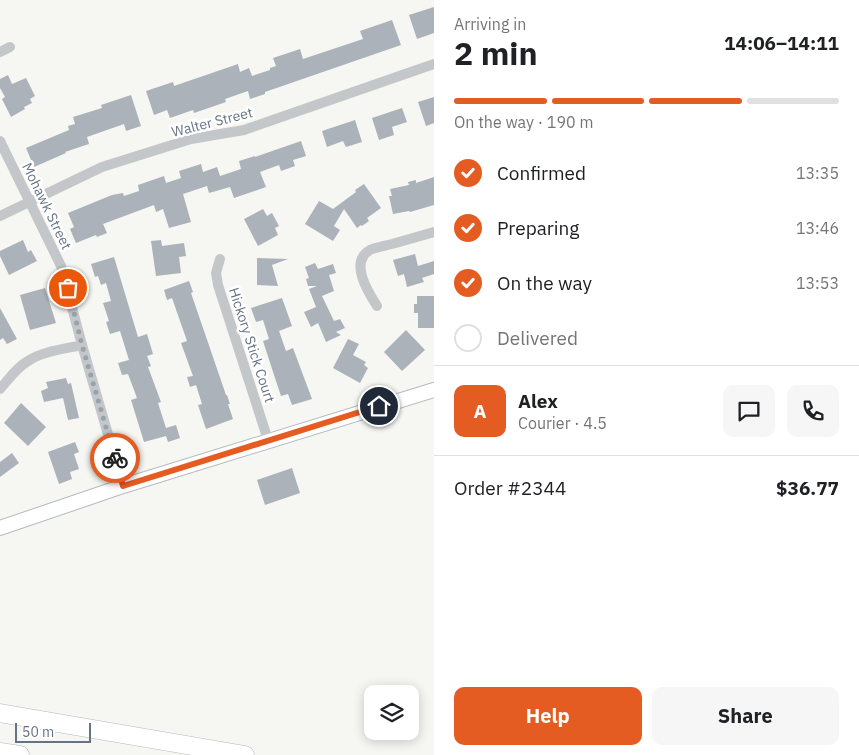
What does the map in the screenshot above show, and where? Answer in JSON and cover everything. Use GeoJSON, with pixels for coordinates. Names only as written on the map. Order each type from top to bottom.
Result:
{"type":"FeatureCollection","features":[{"type":"Feature","properties":{"kind":"highway"},"geometry":{"type":"LineString","coordinates":[[0,713],[245,755]]}},
{"type":"Feature","properties":{"kind":"highway"},"geometry":{"type":"LineString","coordinates":[[0,752],[20,755]]}},
{"type":"Feature","properties":{"kind":"street"},"geometry":{"type":"LineString","coordinates":[[0,52],[10,47]]}},
{"type":"Feature","properties":{"kind":"street","name":"Walter Street"},"geometry":{"type":"LineString","coordinates":[[0,216],[102,167],[191,139],[244,130],[434,64]]}},
{"type":"Feature","properties":{"kind":"street","name":"Mohawk Street"},"geometry":{"type":"LineString","coordinates":[[0,141],[61,266],[123,486]]}},
{"type":"Feature","properties":{"kind":"street"},"geometry":{"type":"LineString","coordinates":[[377,306],[366,289],[361,272],[363,256],[371,250],[434,232]]}},
{"type":"Feature","properties":{"kind":"street","name":"Hickory Stick Court"},"geometry":{"type":"LineString","coordinates":[[220,258],[216,273],[218,285],[268,440]]}},
{"type":"Feature","properties":{"kind":"street"},"geometry":{"type":"LineString","coordinates":[[0,389],[30,359],[82,345]]}},
{"type":"Feature","properties":{"kind":"street"},"geometry":{"type":"LineString","coordinates":[[0,528],[123,486],[434,390]]}},
{"type":"Feature","properties":{"kind":"building"},"geometry":{"type":"Polygon","coordinates":[[[434,7],[434,33],[417,39],[409,15],[434,7]]]}},
{"type":"Feature","properties":{"kind":"building"},"geometry":{"type":"Polygon","coordinates":[[[392,20],[401,45],[265,92],[265,94],[250,99],[248,91],[225,99],[226,102],[194,113],[193,110],[170,118],[167,110],[154,115],[146,91],[173,82],[174,86],[238,64],[240,72],[249,68],[252,76],[276,66],[273,58],[300,49],[303,59],[363,39],[360,31],[392,20]]]}},
{"type":"Feature","properties":{"kind":"building"},"geometry":{"type":"Polygon","coordinates":[[[8,75],[12,84],[26,78],[35,96],[30,99],[32,103],[11,117],[2,99],[5,97],[0,88],[0,79],[8,75]]]}},
{"type":"Feature","properties":{"kind":"building"},"geometry":{"type":"Polygon","coordinates":[[[131,95],[141,126],[126,131],[124,124],[87,137],[89,144],[65,152],[34,167],[26,148],[69,130],[68,126],[75,124],[73,117],[102,108],[101,105],[131,95]]]}},
{"type":"Feature","properties":{"kind":"building"},"geometry":{"type":"Polygon","coordinates":[[[434,97],[434,123],[426,126],[418,102],[434,97]]]}},
{"type":"Feature","properties":{"kind":"building"},"geometry":{"type":"Polygon","coordinates":[[[402,108],[407,122],[392,127],[394,135],[379,140],[372,118],[402,108]]]}},
{"type":"Feature","properties":{"kind":"building"},"geometry":{"type":"Polygon","coordinates":[[[355,120],[362,142],[346,147],[343,141],[327,147],[322,131],[355,120]]]}},
{"type":"Feature","properties":{"kind":"building"},"geometry":{"type":"Polygon","coordinates":[[[301,141],[306,156],[293,160],[295,166],[281,171],[279,165],[260,172],[266,187],[234,198],[230,187],[209,193],[207,186],[183,194],[191,222],[169,228],[163,209],[156,212],[154,205],[103,224],[107,233],[76,243],[70,229],[74,227],[68,213],[112,195],[123,193],[124,196],[139,191],[138,185],[164,176],[166,183],[181,178],[179,171],[201,164],[203,172],[217,167],[220,176],[241,169],[239,161],[301,141]]]}},
{"type":"Feature","properties":{"kind":"building"},"geometry":{"type":"Polygon","coordinates":[[[434,177],[434,205],[410,212],[393,214],[389,196],[392,196],[390,189],[409,185],[408,182],[416,180],[416,183],[434,177]]]}},
{"type":"Feature","properties":{"kind":"building"},"geometry":{"type":"Polygon","coordinates":[[[364,184],[381,208],[367,218],[369,221],[362,226],[357,228],[344,209],[334,226],[340,230],[333,241],[305,224],[319,201],[333,209],[364,184]]]}},
{"type":"Feature","properties":{"kind":"building"},"geometry":{"type":"Polygon","coordinates":[[[263,209],[267,216],[272,213],[279,226],[275,228],[278,235],[258,246],[244,219],[263,209]]]}},
{"type":"Feature","properties":{"kind":"building"},"geometry":{"type":"Polygon","coordinates":[[[23,240],[28,252],[31,250],[37,261],[9,275],[0,256],[0,251],[23,240]]]}},
{"type":"Feature","properties":{"kind":"building"},"geometry":{"type":"Polygon","coordinates":[[[161,240],[162,246],[184,243],[186,256],[179,257],[181,273],[156,276],[151,241],[161,240]]]}},
{"type":"Feature","properties":{"kind":"building"},"geometry":{"type":"Polygon","coordinates":[[[415,254],[418,266],[434,261],[434,274],[422,278],[424,282],[407,287],[404,274],[398,276],[393,260],[415,254]]]}},
{"type":"Feature","properties":{"kind":"building"},"geometry":{"type":"Polygon","coordinates":[[[114,257],[138,337],[147,334],[153,354],[147,356],[151,366],[148,367],[161,402],[158,403],[166,428],[176,425],[180,438],[168,442],[166,436],[144,442],[131,400],[137,398],[128,374],[122,375],[118,363],[129,360],[120,331],[110,334],[106,322],[109,321],[103,303],[111,301],[106,283],[101,285],[98,276],[95,277],[91,264],[114,257]]]}},
{"type":"Feature","properties":{"kind":"building"},"geometry":{"type":"Polygon","coordinates":[[[257,258],[288,259],[272,265],[278,286],[257,285],[257,258]]]}},
{"type":"Feature","properties":{"kind":"building"},"geometry":{"type":"Polygon","coordinates":[[[315,263],[318,269],[333,264],[336,273],[329,275],[334,291],[322,296],[334,321],[340,319],[345,328],[336,332],[341,335],[326,342],[318,323],[311,327],[304,312],[316,307],[309,289],[317,286],[308,286],[306,279],[309,278],[305,267],[315,263]]]}},
{"type":"Feature","properties":{"kind":"building"},"geometry":{"type":"Polygon","coordinates":[[[189,281],[193,292],[191,293],[230,404],[228,404],[233,419],[206,429],[198,405],[202,404],[196,385],[190,387],[187,377],[193,376],[181,343],[187,341],[172,298],[167,300],[164,290],[189,281]]]}},
{"type":"Feature","properties":{"kind":"building"},"geometry":{"type":"Polygon","coordinates":[[[45,288],[56,323],[30,330],[20,295],[45,288]]]}},
{"type":"Feature","properties":{"kind":"building"},"geometry":{"type":"Polygon","coordinates":[[[417,296],[434,296],[434,328],[418,328],[418,313],[414,313],[414,304],[417,304],[417,296]]]}},
{"type":"Feature","properties":{"kind":"building"},"geometry":{"type":"Polygon","coordinates":[[[282,298],[292,326],[279,331],[286,351],[293,348],[312,399],[292,405],[288,394],[281,396],[263,341],[269,339],[263,320],[256,322],[251,308],[282,298]]]}},
{"type":"Feature","properties":{"kind":"building"},"geometry":{"type":"Polygon","coordinates":[[[0,308],[17,339],[7,344],[3,338],[0,340],[0,308]]]}},
{"type":"Feature","properties":{"kind":"building"},"geometry":{"type":"Polygon","coordinates":[[[406,330],[425,350],[402,371],[384,352],[406,330]]]}},
{"type":"Feature","properties":{"kind":"building"},"geometry":{"type":"Polygon","coordinates":[[[348,339],[359,344],[353,355],[366,362],[364,365],[368,368],[360,383],[333,368],[348,339]]]}},
{"type":"Feature","properties":{"kind":"building"},"geometry":{"type":"Polygon","coordinates":[[[66,378],[68,384],[71,383],[79,418],[68,420],[63,398],[44,402],[41,391],[48,388],[46,382],[66,378]]]}},
{"type":"Feature","properties":{"kind":"building"},"geometry":{"type":"Polygon","coordinates":[[[21,403],[46,427],[28,446],[4,423],[21,403]]]}},
{"type":"Feature","properties":{"kind":"building"},"geometry":{"type":"Polygon","coordinates":[[[75,442],[79,452],[74,454],[79,469],[70,472],[72,479],[59,484],[48,452],[75,442]]]}},
{"type":"Feature","properties":{"kind":"building"},"geometry":{"type":"Polygon","coordinates":[[[12,453],[19,463],[0,477],[0,462],[12,453]]]}},
{"type":"Feature","properties":{"kind":"building"},"geometry":{"type":"Polygon","coordinates":[[[292,468],[300,493],[265,505],[257,480],[292,468]]]}},
{"type":"Feature","properties":{"kind":"way so far"},"geometry":{"type":"LineString","coordinates":[[68,288],[82,345],[115,458]]}},
{"type":"Feature","properties":{"kind":"route"},"geometry":{"type":"LineString","coordinates":[[115,458],[123,486],[379,406]]}}]}
